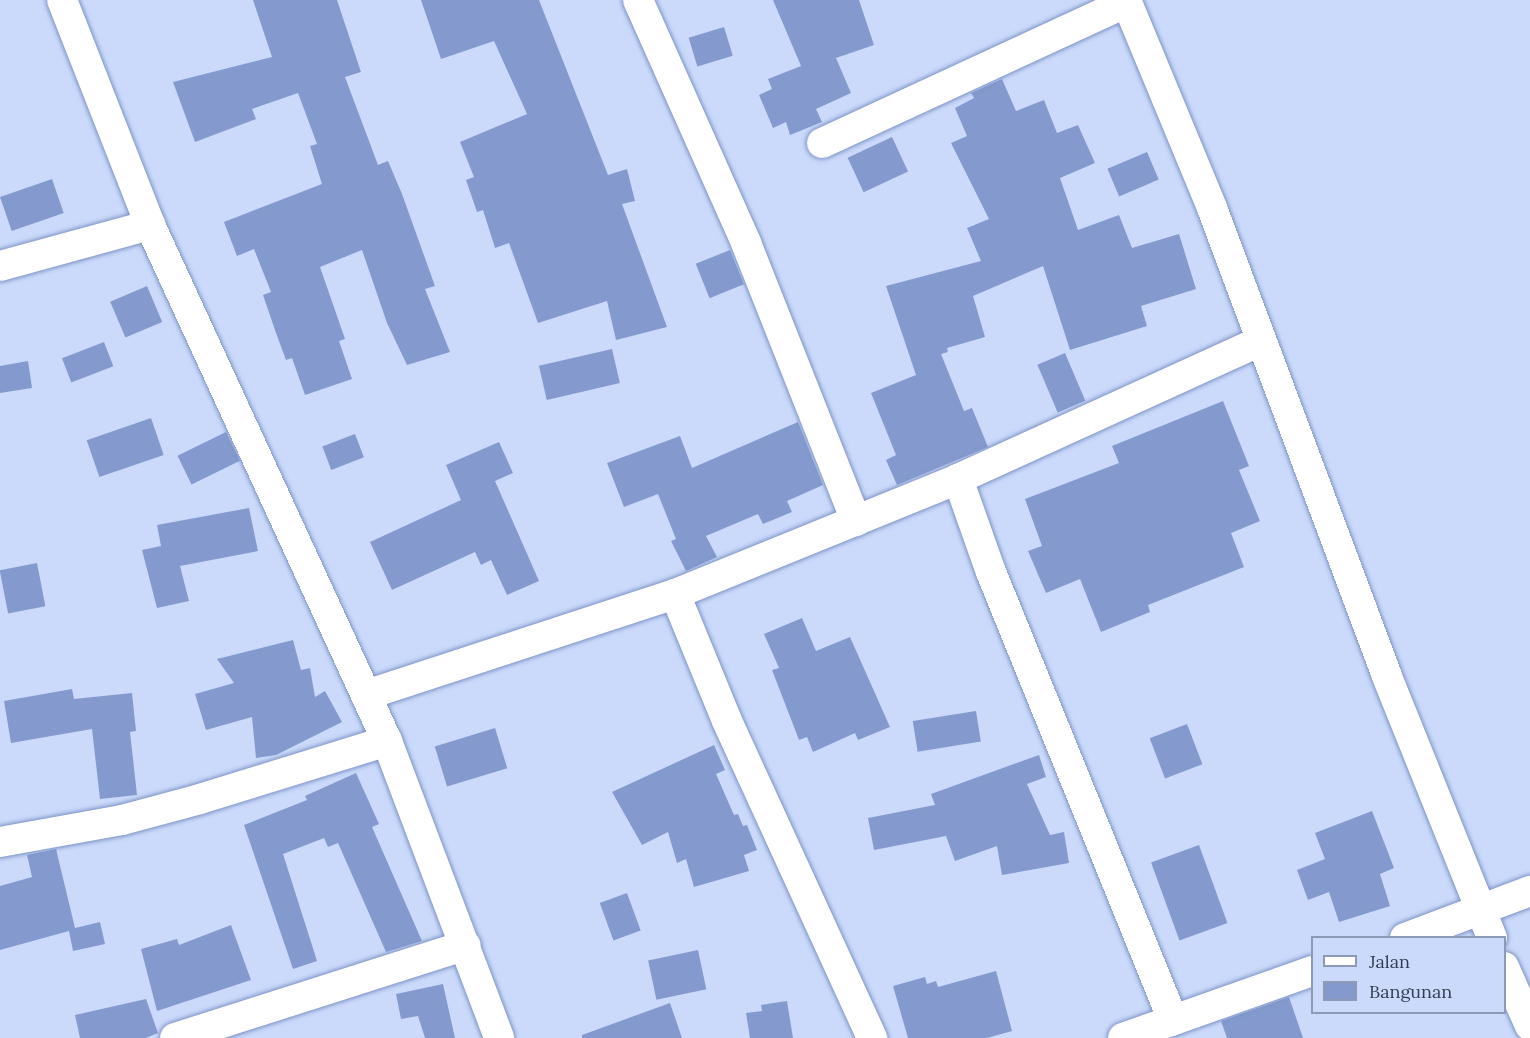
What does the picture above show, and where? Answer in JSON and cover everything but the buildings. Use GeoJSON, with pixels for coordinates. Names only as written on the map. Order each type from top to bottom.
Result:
{"type":"FeatureCollection","features":[{"type":"Feature","properties":{"kind":"street"},"geometry":{"type":"LineString","coordinates":[[62,0],[150,225],[387,741],[466,945],[499,1038]]}},
{"type":"Feature","properties":{"kind":"street"},"geometry":{"type":"LineString","coordinates":[[638,0],[746,243],[856,521]]}},
{"type":"Feature","properties":{"kind":"street"},"geometry":{"type":"LineString","coordinates":[[822,143],[1126,1],[1212,208],[1261,341],[1491,936]]}},
{"type":"Feature","properties":{"kind":"street"},"geometry":{"type":"LineString","coordinates":[[0,266],[150,225]]}},
{"type":"Feature","properties":{"kind":"street"},"geometry":{"type":"LineString","coordinates":[[366,695],[675,594],[958,479],[1261,341]]}},
{"type":"Feature","properties":{"kind":"street"},"geometry":{"type":"LineString","coordinates":[[958,479],[991,572],[1173,1021]]}},
{"type":"Feature","properties":{"kind":"street"},"geometry":{"type":"LineString","coordinates":[[675,594],[727,721],[872,1038]]}},
{"type":"Feature","properties":{"kind":"street"},"geometry":{"type":"LineString","coordinates":[[0,842],[178,805],[387,741]]}},
{"type":"Feature","properties":{"kind":"street"},"geometry":{"type":"LineString","coordinates":[[1410,936],[1530,891]]}},
{"type":"Feature","properties":{"kind":"street"},"geometry":{"type":"LineString","coordinates":[[175,1038],[466,945]]}},
{"type":"Feature","properties":{"kind":"street"},"geometry":{"type":"LineString","coordinates":[[1123,1038],[1311,971]]}},
{"type":"Feature","properties":{"kind":"street"},"geometry":{"type":"LineString","coordinates":[[1506,972],[1530,1026]]}}]}
